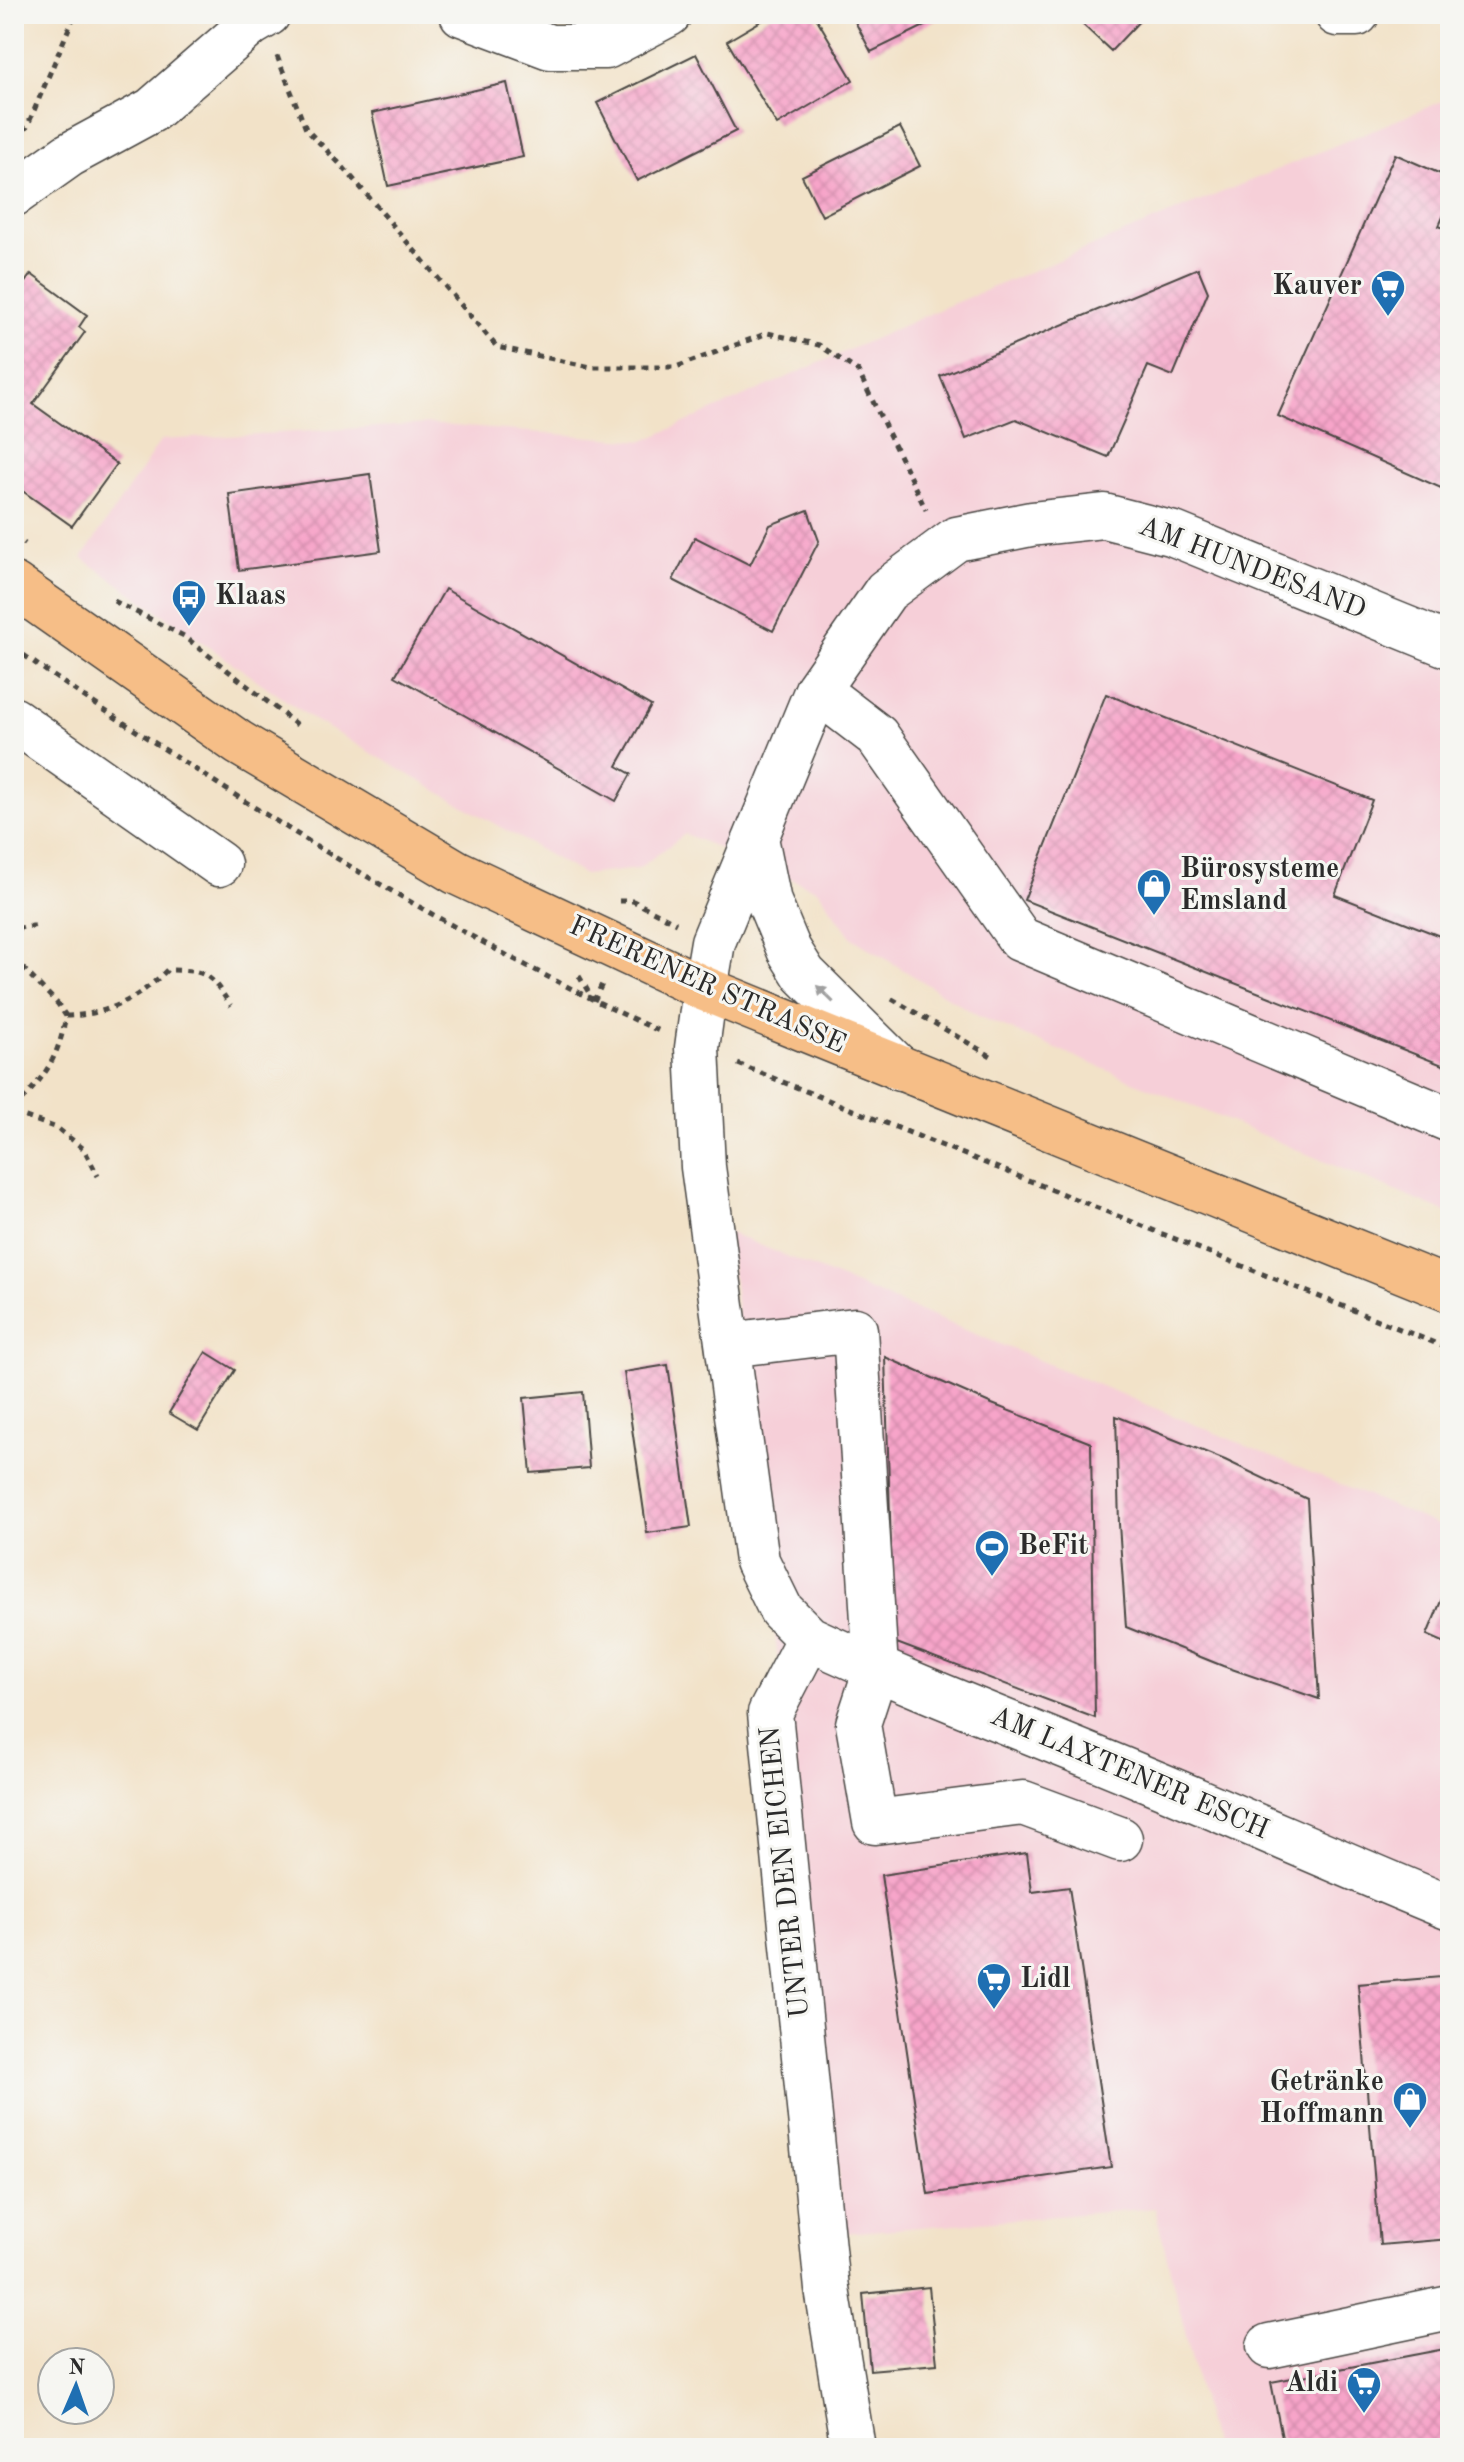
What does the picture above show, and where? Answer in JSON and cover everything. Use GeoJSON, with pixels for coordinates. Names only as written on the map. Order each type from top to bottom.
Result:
{"type":"FeatureCollection","features":[{"type":"Feature","properties":{"kind":"main road","name":"FRERENER STRASSE"},"geometry":{"type":"LineString","coordinates":[[20,566],[239,743],[456,872],[705,989],[1450,1290]]}},
{"type":"Feature","properties":{"kind":"street"},"geometry":{"type":"LineString","coordinates":[[462,14],[550,47],[606,47],[669,14]]}},
{"type":"Feature","properties":{"kind":"street"},"geometry":{"type":"LineString","coordinates":[[1337,14],[1357,14]]}},
{"type":"Feature","properties":{"kind":"street"},"geometry":{"type":"LineString","coordinates":[[14,194],[69,155],[152,110],[251,24],[265,16]]}},
{"type":"Feature","properties":{"kind":"street","name":"AM HUNDESAND"},"geometry":{"type":"LineString","coordinates":[[705,989],[713,942],[817,690],[886,591],[956,539],[1031,524],[1104,516],[1174,534],[1450,646]]}},
{"type":"Feature","properties":{"kind":"street"},"geometry":{"type":"LineString","coordinates":[[817,690],[877,736],[1020,939],[1450,1120]]}},
{"type":"Feature","properties":{"kind":"street"},"geometry":{"type":"LineString","coordinates":[[14,720],[219,864]]}},
{"type":"Feature","properties":{"kind":"street"},"geometry":{"type":"LineString","coordinates":[[756,838],[769,902],[796,962],[804,974],[900,1069]]}},
{"type":"Feature","properties":{"kind":"street"},"geometry":{"type":"LineString","coordinates":[[705,989],[697,1048],[703,1167],[757,1561],[781,1610],[809,1638]]}},
{"type":"Feature","properties":{"kind":"street"},"geometry":{"type":"LineString","coordinates":[[728,1345],[855,1330],[876,1669],[858,1724],[875,1822],[1023,1803],[1120,1839]]}},
{"type":"Feature","properties":{"kind":"street","name":"AM LAXTENER ESCH"},"geometry":{"type":"LineString","coordinates":[[809,1638],[876,1669],[1450,1908]]}},
{"type":"Feature","properties":{"kind":"street","name":"UNTER DEN EICHEN"},"geometry":{"type":"LineString","coordinates":[[809,1638],[770,1713],[827,2289],[853,2448]]}},
{"type":"Feature","properties":{"kind":"street"},"geometry":{"type":"LineString","coordinates":[[1269,2346],[1450,2308]]}},
{"type":"Feature","properties":{"kind":"path"},"geometry":{"type":"LineString","coordinates":[[14,139],[27,127],[75,14]]}},
{"type":"Feature","properties":{"kind":"path"},"geometry":{"type":"LineString","coordinates":[[265,16],[306,129],[343,167],[497,347],[591,367],[676,367],[768,333],[819,345],[858,371],[944,548]]}},
{"type":"Feature","properties":{"kind":"path"},"geometry":{"type":"LineString","coordinates":[[14,536],[20,566]]}},
{"type":"Feature","properties":{"kind":"path"},"geometry":{"type":"LineString","coordinates":[[104,596],[184,636],[308,734]]}},
{"type":"Feature","properties":{"kind":"path"},"geometry":{"type":"LineString","coordinates":[[14,941],[19,928],[39,925]]}},
{"type":"Feature","properties":{"kind":"path"},"geometry":{"type":"LineString","coordinates":[[14,959],[66,1016],[57,1056],[35,1089],[14,1111],[57,1128],[84,1149],[98,1176]]}},
{"type":"Feature","properties":{"kind":"path"},"geometry":{"type":"LineString","coordinates":[[66,1016],[84,1016],[123,1005],[146,991],[167,970],[192,970],[212,978],[231,1006]]}},
{"type":"Feature","properties":{"kind":"path"},"geometry":{"type":"LineString","coordinates":[[888,996],[996,1059]]}},
{"type":"Feature","properties":{"kind":"path"},"geometry":{"type":"LineString","coordinates":[[594,1001],[697,1048],[1450,1349]]}},
{"type":"Feature","properties":{"kind":"shaded area"},"geometry":{"type":"Polygon","coordinates":[[[1450,98],[1450,1214],[978,1016],[852,938],[818,890],[685,834],[638,869],[584,875],[314,720],[82,558],[161,440],[429,424],[644,441],[945,307],[1450,98]]]}},
{"type":"Feature","properties":{"kind":"shaded area"},"geometry":{"type":"Polygon","coordinates":[[[728,1232],[1450,1530],[1450,2448],[1213,2448],[1155,2208],[845,2233],[728,1232]]]}},
{"type":"Feature","properties":{"kind":"building"},"geometry":{"type":"Polygon","coordinates":[[[773,14],[814,14],[853,80],[777,125],[727,41],[773,14]]]}},
{"type":"Feature","properties":{"kind":"building"},"geometry":{"type":"Polygon","coordinates":[[[851,14],[949,14],[871,52],[851,14]]]}},
{"type":"Feature","properties":{"kind":"building"},"geometry":{"type":"Polygon","coordinates":[[[1090,14],[1146,14],[1111,51],[1081,23],[1090,14]]]}},
{"type":"Feature","properties":{"kind":"building"},"geometry":{"type":"Polygon","coordinates":[[[696,54],[736,131],[637,181],[597,103],[696,54]]]}},
{"type":"Feature","properties":{"kind":"building"},"geometry":{"type":"Polygon","coordinates":[[[507,83],[523,157],[388,186],[372,113],[507,83]]]}},
{"type":"Feature","properties":{"kind":"building"},"geometry":{"type":"Polygon","coordinates":[[[900,127],[920,166],[822,216],[802,176],[900,127]]]}},
{"type":"Feature","properties":{"kind":"building"},"geometry":{"type":"Polygon","coordinates":[[[1395,154],[1450,178],[1450,201],[1439,226],[1450,231],[1450,492],[1278,416],[1395,154]]]}},
{"type":"Feature","properties":{"kind":"building"},"geometry":{"type":"Polygon","coordinates":[[[1198,268],[1208,292],[1173,376],[1148,366],[1108,457],[1016,419],[966,439],[940,376],[1198,268]]]}},
{"type":"Feature","properties":{"kind":"building"},"geometry":{"type":"Polygon","coordinates":[[[31,274],[87,315],[79,327],[85,332],[33,404],[117,464],[72,526],[14,485],[14,298],[31,274]]]}},
{"type":"Feature","properties":{"kind":"building"},"geometry":{"type":"Polygon","coordinates":[[[370,474],[381,551],[239,570],[229,494],[370,474]]]}},
{"type":"Feature","properties":{"kind":"building"},"geometry":{"type":"Polygon","coordinates":[[[808,510],[819,541],[773,631],[673,580],[695,537],[750,565],[770,525],[808,510]]]}},
{"type":"Feature","properties":{"kind":"building"},"geometry":{"type":"Polygon","coordinates":[[[445,589],[651,706],[617,766],[631,774],[616,801],[395,676],[445,589]]]}},
{"type":"Feature","properties":{"kind":"building"},"geometry":{"type":"Polygon","coordinates":[[[1106,694],[1372,800],[1335,895],[1450,940],[1450,1068],[1024,900],[1106,694]]]}},
{"type":"Feature","properties":{"kind":"building"},"geometry":{"type":"Polygon","coordinates":[[[206,1352],[235,1370],[198,1430],[169,1413],[206,1352]]]}},
{"type":"Feature","properties":{"kind":"building","name":"BeFit"},"geometry":{"type":"Polygon","coordinates":[[[885,1357],[1091,1443],[1095,1718],[894,1642],[885,1357]]]}},
{"type":"Feature","properties":{"kind":"building"},"geometry":{"type":"Polygon","coordinates":[[[668,1365],[691,1527],[647,1533],[624,1372],[668,1365]]]}},
{"type":"Feature","properties":{"kind":"building"},"geometry":{"type":"Polygon","coordinates":[[[583,1392],[589,1468],[531,1473],[524,1398],[583,1392]]]}},
{"type":"Feature","properties":{"kind":"building"},"geometry":{"type":"Polygon","coordinates":[[[1116,1416],[1225,1460],[1307,1499],[1319,1699],[1223,1666],[1126,1627],[1116,1416]]]}},
{"type":"Feature","properties":{"kind":"building"},"geometry":{"type":"Polygon","coordinates":[[[1450,1579],[1450,1645],[1427,1635],[1450,1579]]]}},
{"type":"Feature","properties":{"kind":"building","name":"Lidl"},"geometry":{"type":"Polygon","coordinates":[[[1027,1853],[1032,1892],[1069,1887],[1111,2167],[928,2194],[881,1875],[1027,1853]]]}},
{"type":"Feature","properties":{"kind":"building","name":"Getränke Hoffmann"},"geometry":{"type":"Polygon","coordinates":[[[1441,1977],[1445,2021],[1450,2020],[1450,2239],[1380,2245],[1358,1984],[1441,1977]]]}},
{"type":"Feature","properties":{"kind":"building"},"geometry":{"type":"Polygon","coordinates":[[[929,2287],[937,2364],[870,2370],[863,2294],[929,2287]]]}},
{"type":"Feature","properties":{"kind":"building","name":"Aldi"},"geometry":{"type":"Polygon","coordinates":[[[1450,2348],[1450,2448],[1284,2448],[1271,2382],[1450,2348]]]}},
{"type":"Feature","properties":{"kind":"place","name":"Kauver"},"geometry":{"type":"Point","coordinates":[1388,318]}},
{"type":"Feature","properties":{"kind":"place","name":"Klaas"},"geometry":{"type":"Point","coordinates":[189,628]}},
{"type":"Feature","properties":{"kind":"place","name":"Bürosysteme Emsland"},"geometry":{"type":"Point","coordinates":[1154,917]}},
{"type":"Feature","properties":{"kind":"place","name":"BeFit"},"geometry":{"type":"Point","coordinates":[992,1578]}},
{"type":"Feature","properties":{"kind":"place","name":"Lidl"},"geometry":{"type":"Point","coordinates":[994,2011]}},
{"type":"Feature","properties":{"kind":"place","name":"Getränke Hoffmann"},"geometry":{"type":"Point","coordinates":[1410,2130]}},
{"type":"Feature","properties":{"kind":"place","name":"Aldi"},"geometry":{"type":"Point","coordinates":[1364,2415]}}]}
